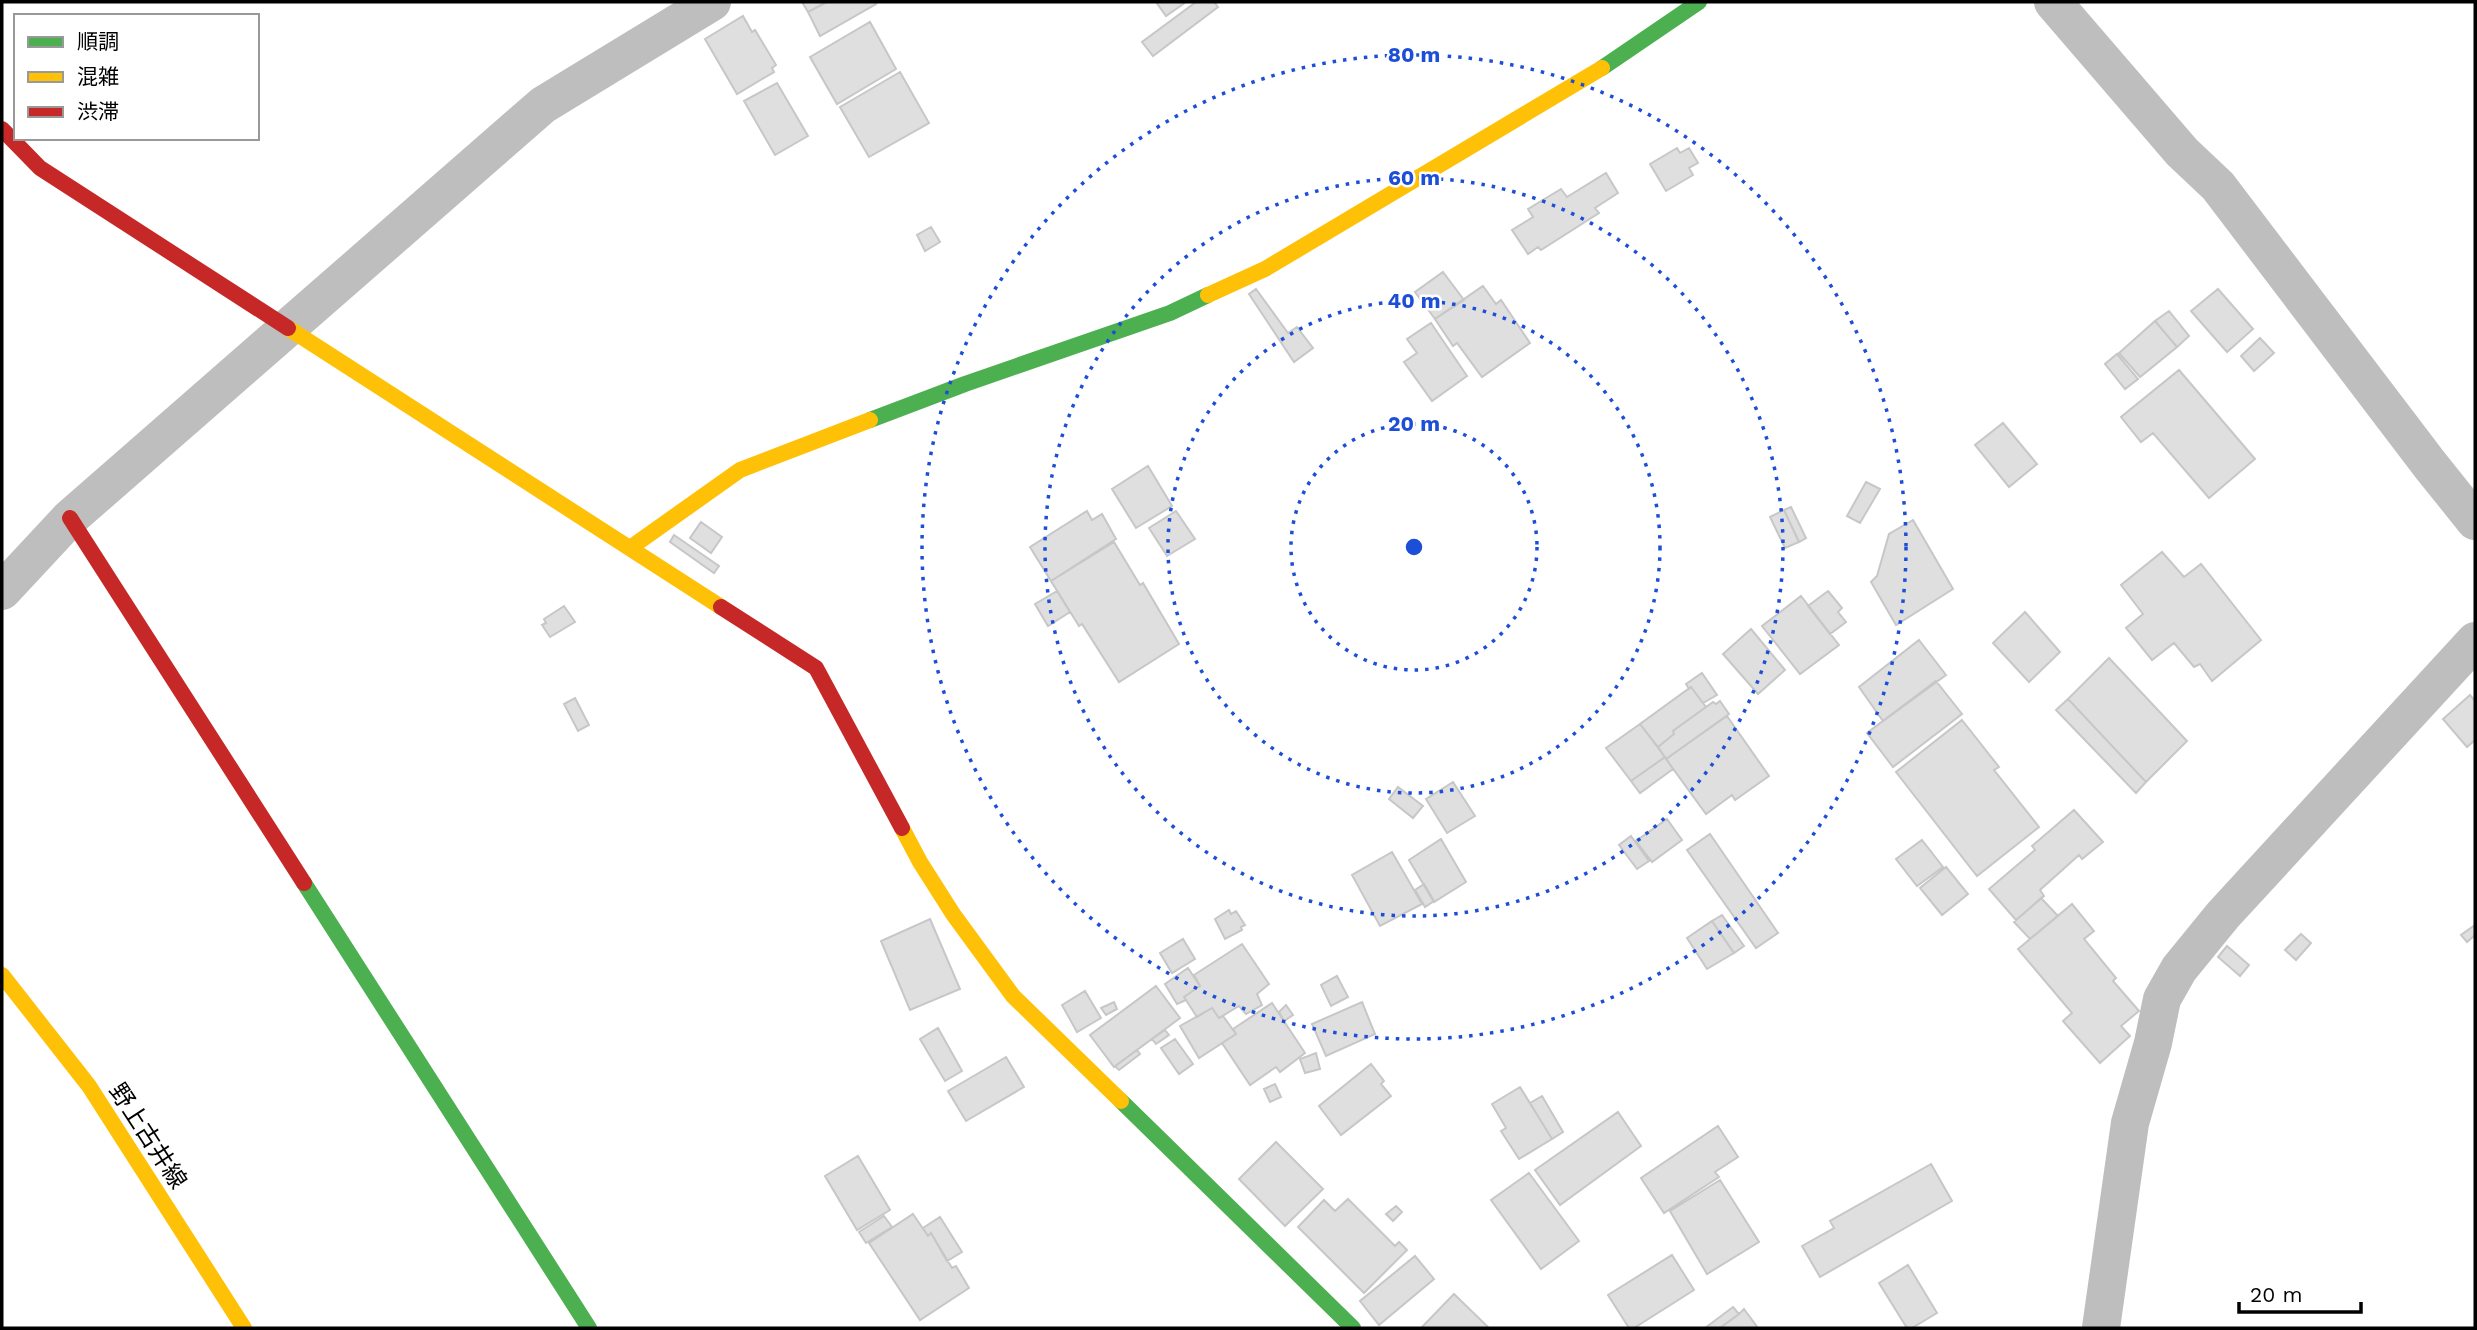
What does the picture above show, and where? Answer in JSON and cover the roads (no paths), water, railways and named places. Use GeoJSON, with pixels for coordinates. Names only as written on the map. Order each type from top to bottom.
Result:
{"type":"FeatureCollection","features":[{"type":"Feature","properties":{"kind":"street"},"geometry":{"type":"LineString","coordinates":[[2,591],[70,518],[543,104],[712,2]]}},
{"type":"Feature","properties":{"kind":"street"},"geometry":{"type":"LineString","coordinates":[[631,548],[670,517],[740,470],[965,384],[1170,313],[1265,269],[1592,75],[1699,2]]}},
{"type":"Feature","properties":{"kind":"street"},"geometry":{"type":"LineString","coordinates":[[2053,2],[2182,152],[2218,186],[2475,520]]}},
{"type":"Feature","properties":{"kind":"street"},"geometry":{"type":"LineString","coordinates":[[2,129],[40,169],[816,668],[920,862],[953,914],[1013,996],[1353,1328]]}},
{"type":"Feature","properties":{"kind":"street"},"geometry":{"type":"LineString","coordinates":[[70,518],[589,1328]]}},
{"type":"Feature","properties":{"kind":"street"},"geometry":{"type":"LineString","coordinates":[[2101,1328],[2130,1123],[2162,999],[2179,969],[2224,915],[2475,641]]}},
{"type":"Feature","properties":{"kind":"street","name":"野上古井線"},"geometry":{"type":"LineString","coordinates":[[2,975],[89,1086],[244,1328]]}}]}
